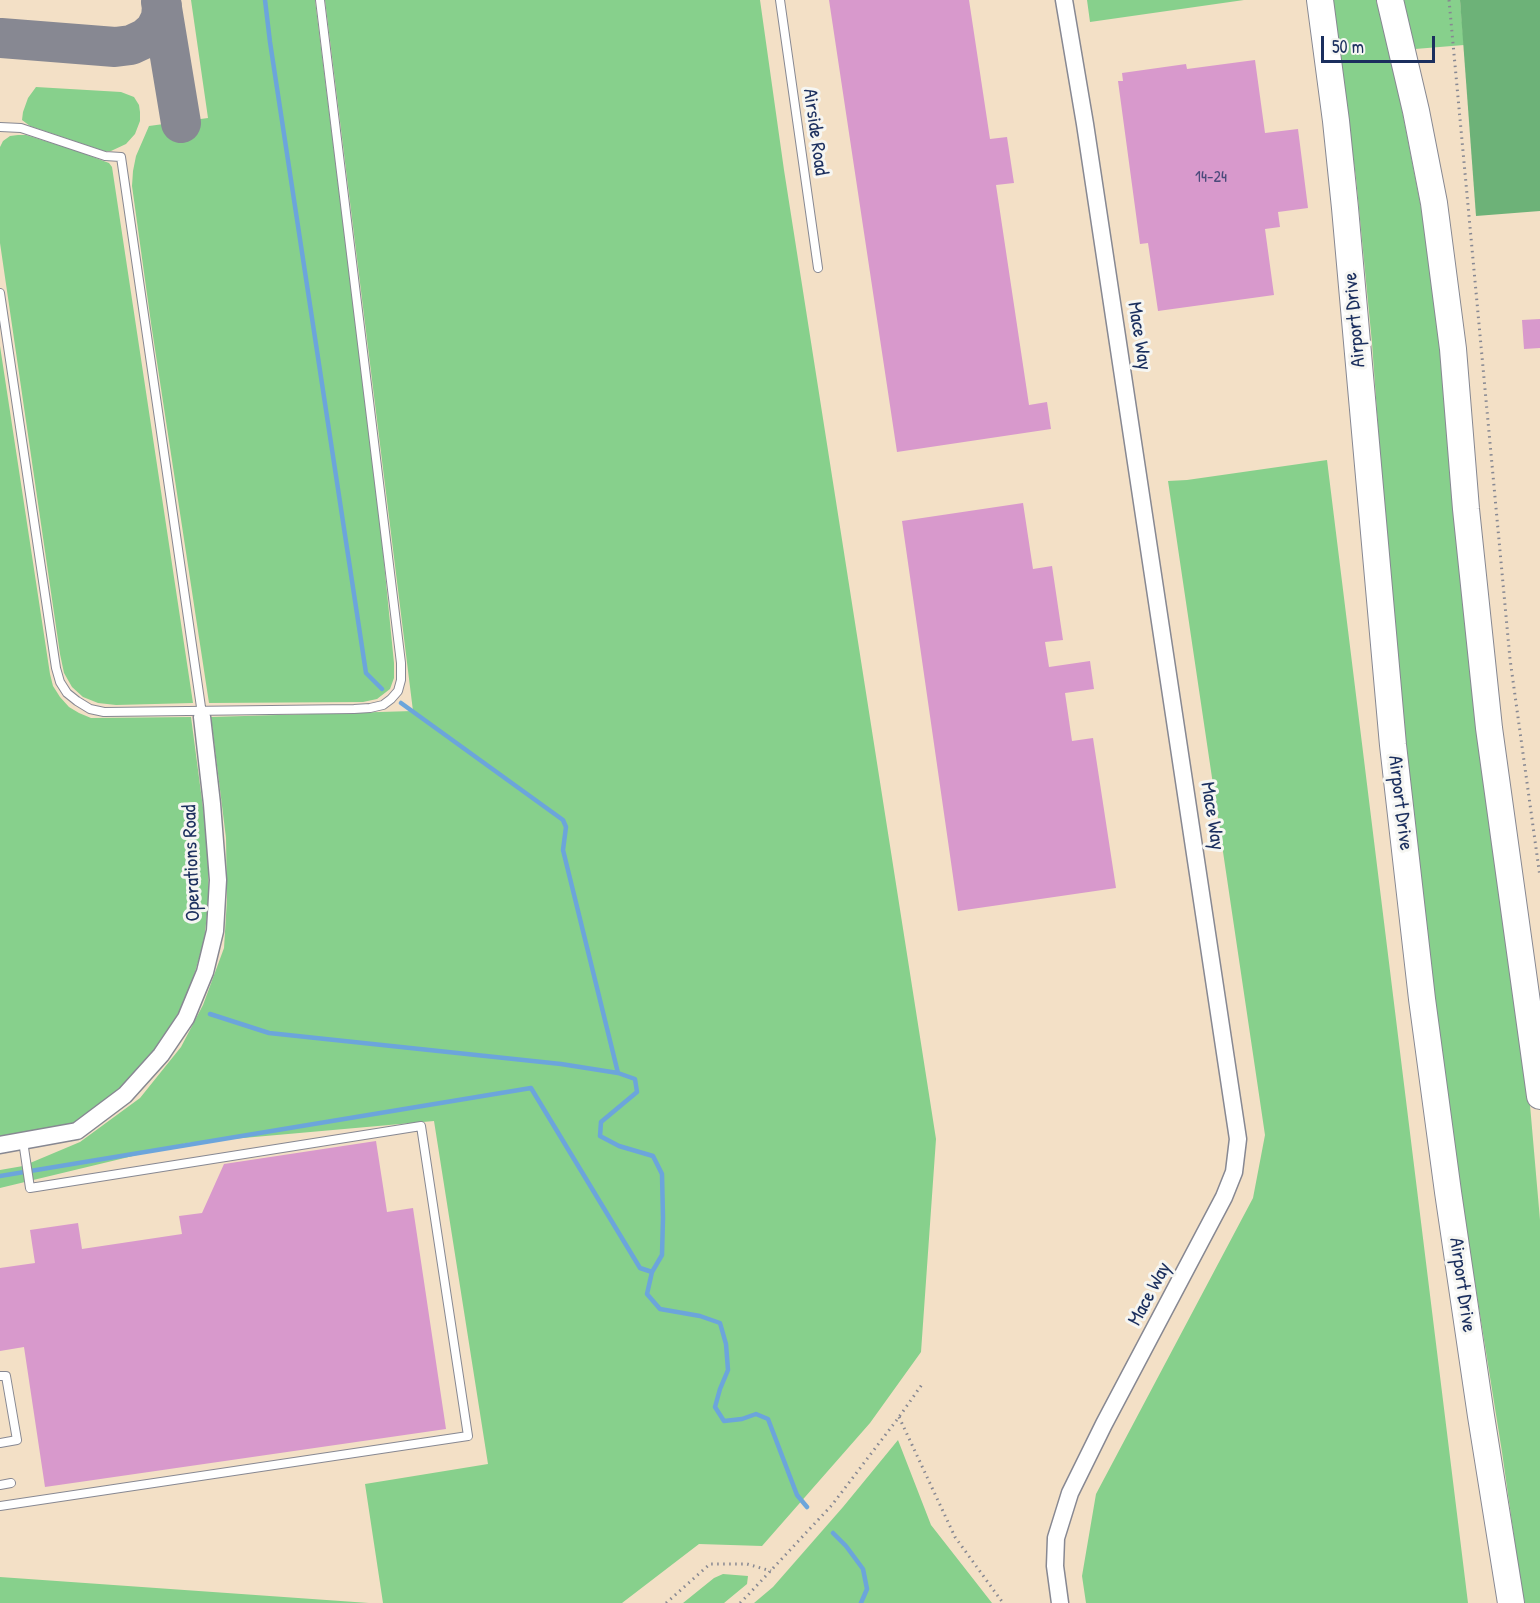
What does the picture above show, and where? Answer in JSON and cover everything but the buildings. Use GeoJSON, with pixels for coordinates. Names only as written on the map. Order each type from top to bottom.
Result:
{"type":"FeatureCollection","features":[{"type":"Feature","properties":{"kind":"main road","name":"Airport Drive"},"geometry":{"type":"LineString","coordinates":[[1320,0],[1345,208],[1393,745],[1422,999],[1477,1392],[1511,1603]]}},
{"type":"Feature","properties":{"kind":"main road"},"geometry":{"type":"LineString","coordinates":[[1390,0],[1416,111],[1436,214],[1453,349],[1466,509],[1489,728],[1540,1095]]}},
{"type":"Feature","properties":{"kind":"street","name":"Mace Way"},"geometry":{"type":"LineString","coordinates":[[1060,1603],[1055,1566],[1056,1538],[1070,1493],[1224,1197],[1234,1172],[1238,1139],[1065,0]]}},
{"type":"Feature","properties":{"kind":"street","name":"Operations Road"},"geometry":{"type":"LineString","coordinates":[[0,1145],[77,1131],[125,1095],[161,1055],[186,1018],[205,972],[215,931],[218,880],[202,714]]}},
{"type":"Feature","properties":{"kind":"lane"},"geometry":{"type":"LineString","coordinates":[[0,293],[56,668],[60,682],[67,693],[90,709],[104,712],[202,714],[370,708],[383,705],[391,699],[398,691],[401,680],[400,663],[320,0]]}},
{"type":"Feature","properties":{"kind":"lane","name":"Airside Road"},"geometry":{"type":"LineString","coordinates":[[780,0],[818,268]]}},
{"type":"Feature","properties":{"kind":"lane"},"geometry":{"type":"LineString","coordinates":[[1,129],[21,128],[105,156],[121,157],[202,714]]}},
{"type":"Feature","properties":{"kind":"lane"},"geometry":{"type":"LineString","coordinates":[[0,1506],[468,1436],[421,1126],[30,1188],[23,1141]]}},
{"type":"Feature","properties":{"kind":"lane"},"geometry":{"type":"LineString","coordinates":[[0,1376],[6,1376],[17,1440],[0,1443]]}},
{"type":"Feature","properties":{"kind":"lane"},"geometry":{"type":"LineString","coordinates":[[0,1485],[11,1483]]}},
{"type":"Feature","properties":{"kind":"path"},"geometry":{"type":"LineString","coordinates":[[1449,0],[1510,659],[1540,877]]}},
{"type":"Feature","properties":{"kind":"path"},"geometry":{"type":"LineString","coordinates":[[740,1603],[832,1505],[923,1383]]}},
{"type":"Feature","properties":{"kind":"path"},"geometry":{"type":"LineString","coordinates":[[899,1418],[955,1537],[1003,1603]]}},
{"type":"Feature","properties":{"kind":"path"},"geometry":{"type":"LineString","coordinates":[[666,1603],[710,1564],[747,1564],[771,1571]]}},
{"type":"Feature","properties":{"kind":"green space"},"geometry":{"type":"Polygon","coordinates":[[[191,0],[315,0],[378,502],[394,663],[394,678],[390,689],[377,699],[363,702],[209,703],[132,186],[136,156],[149,126],[208,118],[191,0]]]}},
{"type":"Feature","properties":{"kind":"green space"},"geometry":{"type":"Polygon","coordinates":[[[325,0],[760,0],[784,170],[936,1139],[921,1352],[870,1423],[762,1546],[699,1544],[622,1603],[383,1603],[365,1484],[488,1464],[434,1121],[187,1143],[0,1188],[0,1170],[23,1166],[80,1142],[140,1098],[181,1047],[203,1005],[224,948],[227,899],[226,838],[211,717],[413,711],[325,0]]]}},
{"type":"Feature","properties":{"kind":"green space"},"geometry":{"type":"Polygon","coordinates":[[[1087,0],[1244,0],[1090,22],[1087,0]]]}},
{"type":"Feature","properties":{"kind":"green space"},"geometry":{"type":"Polygon","coordinates":[[[1332,0],[1376,0],[1392,59],[1425,228],[1438,327],[1454,509],[1524,1036],[1540,1220],[1540,1603],[1525,1603],[1521,1586],[1451,1133],[1418,881],[1390,592],[1372,343],[1356,178],[1332,0]]]}},
{"type":"Feature","properties":{"kind":"green space"},"geometry":{"type":"Polygon","coordinates":[[[1402,0],[1460,0],[1464,45],[1415,49],[1402,0]]]}},
{"type":"Feature","properties":{"kind":"green space"},"geometry":{"type":"Polygon","coordinates":[[[1460,0],[1540,0],[1540,211],[1476,216],[1460,0]]]}},
{"type":"Feature","properties":{"kind":"green space"},"geometry":{"type":"Polygon","coordinates":[[[36,87],[121,92],[134,97],[140,112],[140,121],[135,134],[126,144],[111,151],[104,151],[30,126],[22,120],[23,112],[28,98],[36,87]]]}},
{"type":"Feature","properties":{"kind":"green space"},"geometry":{"type":"Polygon","coordinates":[[[26,135],[77,151],[109,163],[112,167],[193,703],[116,705],[98,703],[83,697],[72,687],[64,673],[0,243],[0,147],[3,141],[10,136],[26,135]]]}},
{"type":"Feature","properties":{"kind":"green space"},"geometry":{"type":"Polygon","coordinates":[[[0,346],[53,686],[69,707],[91,718],[191,717],[207,838],[209,896],[204,942],[188,995],[163,1041],[126,1084],[81,1119],[44,1138],[0,1151],[0,346]]]}},
{"type":"Feature","properties":{"kind":"green space"},"geometry":{"type":"Polygon","coordinates":[[[1327,460],[1468,1603],[1086,1603],[1082,1576],[1096,1494],[1253,1198],[1265,1135],[1168,481],[1327,460]]]}},
{"type":"Feature","properties":{"kind":"green space"},"geometry":{"type":"Polygon","coordinates":[[[898,1440],[931,1525],[992,1603],[754,1603],[773,1587],[898,1440]]]}},
{"type":"Feature","properties":{"kind":"green space"},"geometry":{"type":"Polygon","coordinates":[[[723,1574],[748,1576],[747,1584],[724,1603],[683,1603],[714,1578],[723,1574]]]}},
{"type":"Feature","properties":{"kind":"green space"},"geometry":{"type":"Polygon","coordinates":[[[0,1577],[369,1603],[0,1603],[0,1577]]]}},
{"type":"Feature","properties":{"kind":"waterway"},"geometry":{"type":"LineString","coordinates":[[265,0],[366,673],[382,689]]}},
{"type":"Feature","properties":{"kind":"waterway"},"geometry":{"type":"LineString","coordinates":[[401,703],[563,820],[566,827],[563,850],[618,1073],[635,1079],[637,1092],[601,1122],[600,1136],[619,1146],[653,1156],[662,1174],[662,1255],[652,1272],[647,1294],[660,1309],[700,1316],[720,1323],[726,1344],[728,1370],[715,1407],[724,1421],[742,1419],[756,1414],[768,1419],[797,1495],[807,1507]]}},
{"type":"Feature","properties":{"kind":"waterway"},"geometry":{"type":"LineString","coordinates":[[210,1014],[269,1033],[561,1064],[618,1073]]}},
{"type":"Feature","properties":{"kind":"waterway"},"geometry":{"type":"LineString","coordinates":[[0,1176],[531,1088],[640,1268],[652,1272]]}},
{"type":"Feature","properties":{"kind":"waterway"},"geometry":{"type":"LineString","coordinates":[[833,1533],[863,1569],[867,1589],[861,1603]]}},
{"type":"Feature","properties":{"kind":"taxiway"},"geometry":{"type":"LineString","coordinates":[[161,2],[181,123]]}},
{"type":"Feature","properties":{"kind":"taxiway"},"geometry":{"type":"LineString","coordinates":[[1,38],[115,47],[131,45],[146,38],[155,30],[161,18],[162,6]]}}]}
